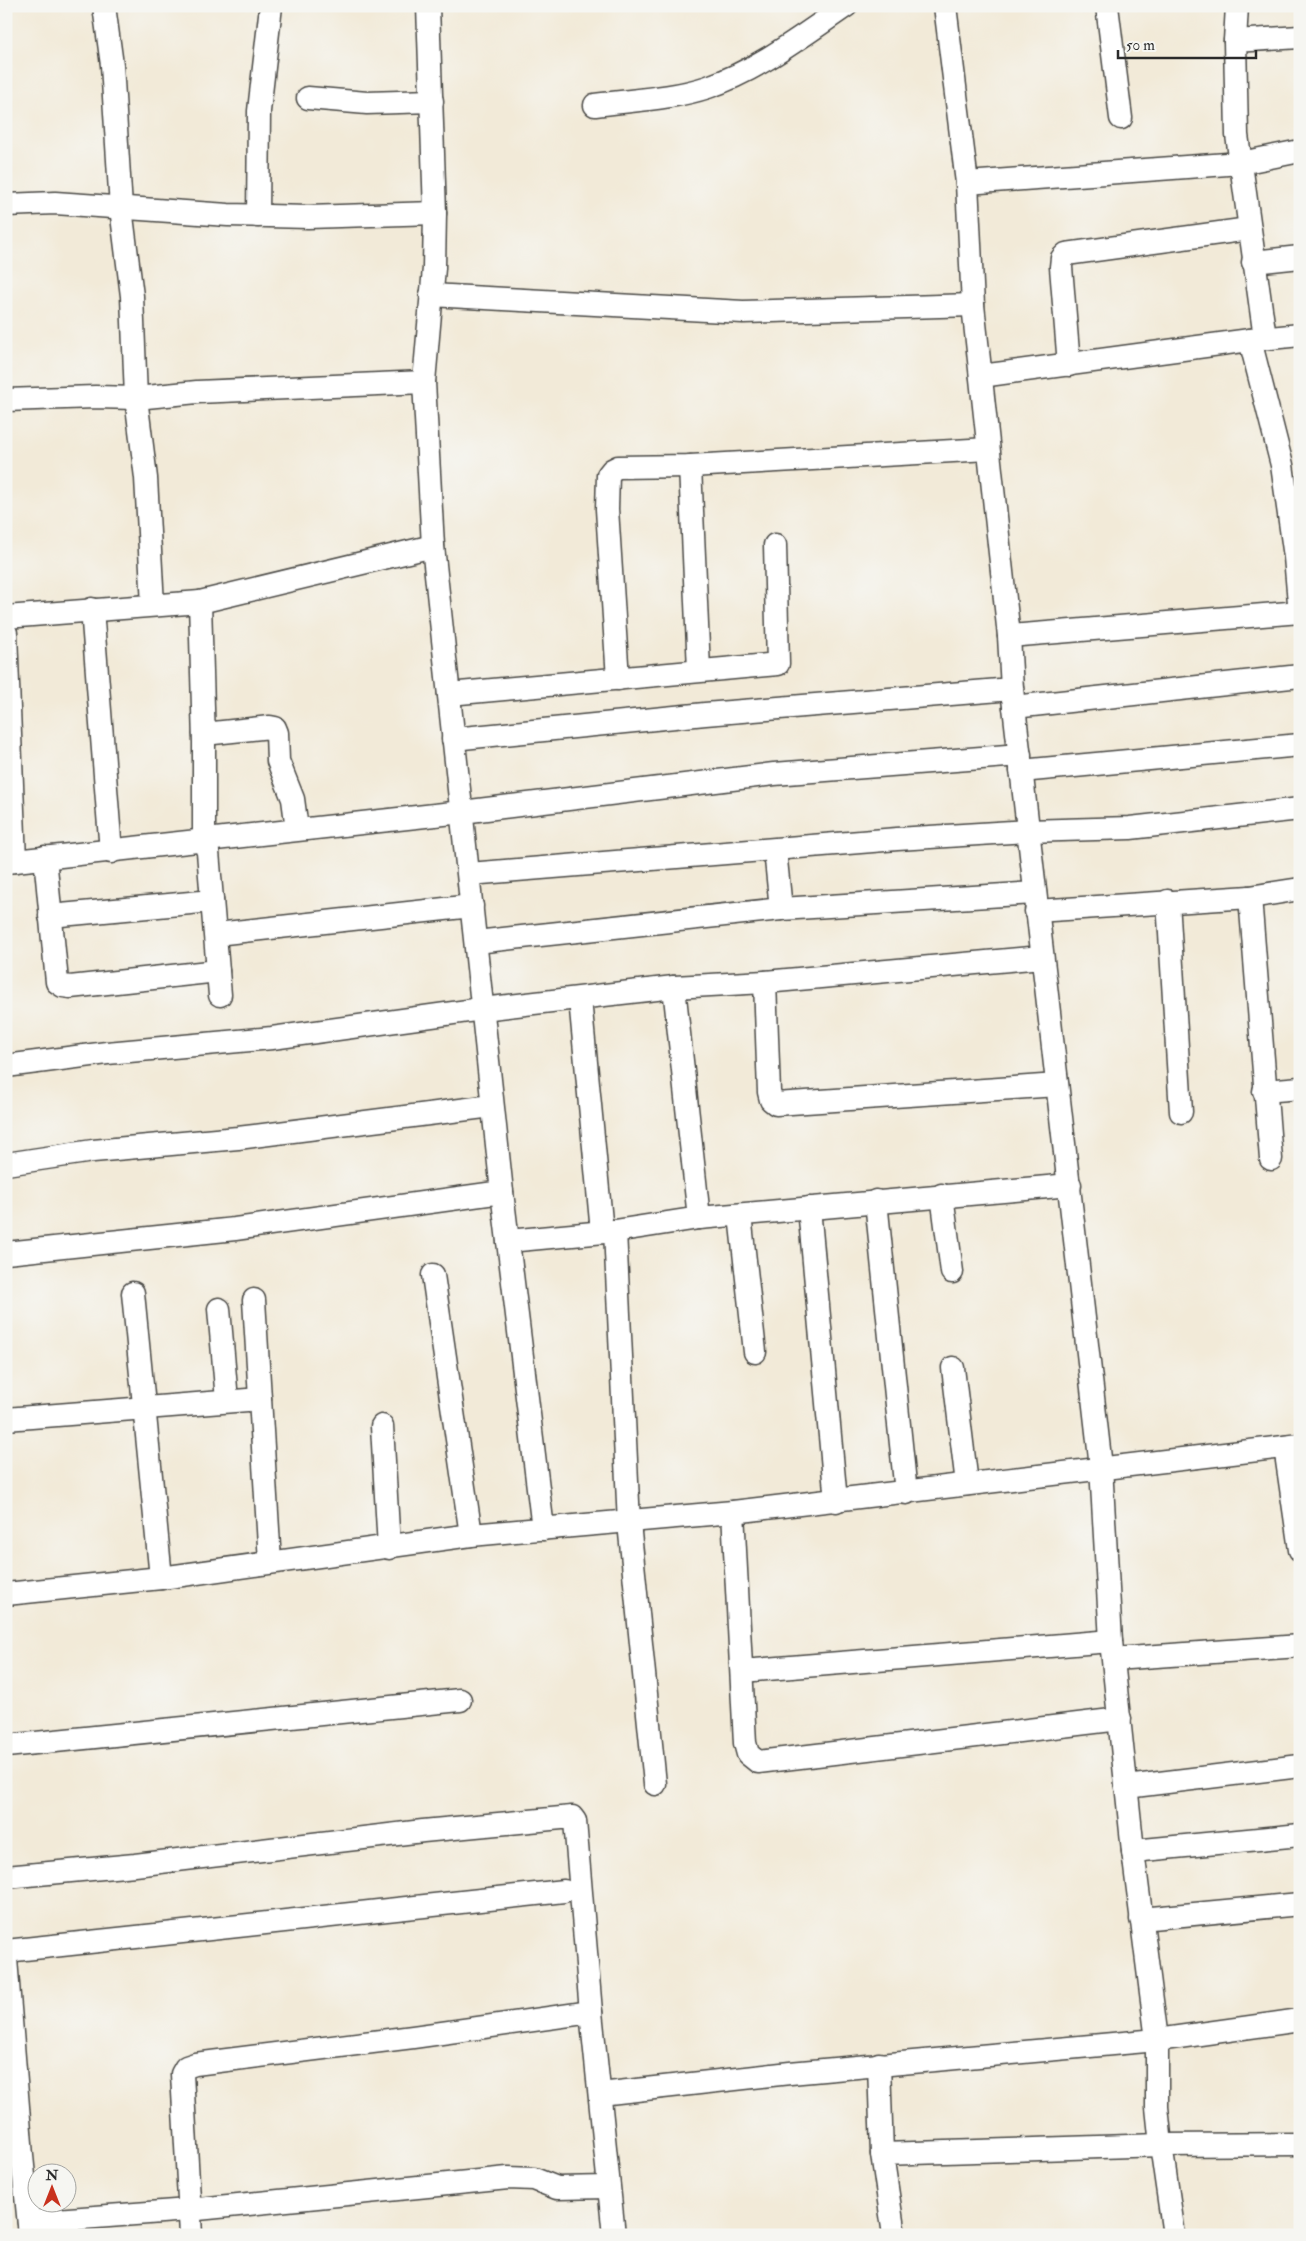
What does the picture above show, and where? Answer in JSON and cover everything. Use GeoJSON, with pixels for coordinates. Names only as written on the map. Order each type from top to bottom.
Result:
{"type":"FeatureCollection","features":[{"type":"Feature","properties":{"kind":"street"},"geometry":{"type":"LineString","coordinates":[[104,6],[112,65],[121,208],[132,296],[136,398],[146,478],[153,605]]}},
{"type":"Feature","properties":{"kind":"street"},"geometry":{"type":"LineString","coordinates":[[258,216],[259,111],[271,6]]}},
{"type":"Feature","properties":{"kind":"street"},"geometry":{"type":"LineString","coordinates":[[428,6],[436,213],[434,268],[424,382],[433,546],[492,1106],[544,1529]]}},
{"type":"Feature","properties":{"kind":"street"},"geometry":{"type":"LineString","coordinates":[[595,105],[681,94],[708,87],[734,76],[788,47],[846,6]]}},
{"type":"Feature","properties":{"kind":"street"},"geometry":{"type":"LineString","coordinates":[[944,6],[967,183],[973,305],[1009,636],[1013,698],[1027,831],[1102,1467],[1113,1650],[1126,1787],[1157,2040],[1157,2107],[1174,2235]]}},
{"type":"Feature","properties":{"kind":"street"},"geometry":{"type":"LineString","coordinates":[[1107,6],[1121,118]]}},
{"type":"Feature","properties":{"kind":"street"},"geometry":{"type":"LineString","coordinates":[[1009,636],[1300,613],[1282,464],[1258,339],[1253,262],[1237,136],[1236,6]]}},
{"type":"Feature","properties":{"kind":"street"},"geometry":{"type":"LineString","coordinates":[[1235,42],[1300,37]]}},
{"type":"Feature","properties":{"kind":"street"},"geometry":{"type":"LineString","coordinates":[[308,98],[367,103],[432,101]]}},
{"type":"Feature","properties":{"kind":"street"},"geometry":{"type":"LineString","coordinates":[[967,183],[1241,163],[1300,152]]}},
{"type":"Feature","properties":{"kind":"street"},"geometry":{"type":"LineString","coordinates":[[6,205],[55,203],[258,216],[308,217],[436,213]]}},
{"type":"Feature","properties":{"kind":"street"},"geometry":{"type":"LineString","coordinates":[[1069,365],[1061,267],[1062,258],[1066,254],[1249,229]]}},
{"type":"Feature","properties":{"kind":"street"},"geometry":{"type":"LineString","coordinates":[[1253,262],[1300,257]]}},
{"type":"Feature","properties":{"kind":"street"},"geometry":{"type":"LineString","coordinates":[[431,295],[743,312],[973,305]]}},
{"type":"Feature","properties":{"kind":"street"},"geometry":{"type":"LineString","coordinates":[[980,376],[1300,335]]}},
{"type":"Feature","properties":{"kind":"street"},"geometry":{"type":"LineString","coordinates":[[6,400],[95,397],[136,398],[198,392],[424,382]]}},
{"type":"Feature","properties":{"kind":"street"},"geometry":{"type":"LineString","coordinates":[[618,679],[607,509],[608,475],[612,470],[618,467],[690,466],[988,449]]}},
{"type":"Feature","properties":{"kind":"street"},"geometry":{"type":"LineString","coordinates":[[690,466],[699,670]]}},
{"type":"Feature","properties":{"kind":"street"},"geometry":{"type":"LineString","coordinates":[[449,694],[778,664],[775,545]]}},
{"type":"Feature","properties":{"kind":"street"},"geometry":{"type":"LineString","coordinates":[[6,617],[200,602],[433,546]]}},
{"type":"Feature","properties":{"kind":"street"},"geometry":{"type":"LineString","coordinates":[[200,602],[204,734],[204,842],[208,852],[220,995]]}},
{"type":"Feature","properties":{"kind":"street"},"geometry":{"type":"LineString","coordinates":[[92,609],[111,852]]}},
{"type":"Feature","properties":{"kind":"street"},"geometry":{"type":"LineString","coordinates":[[6,634],[10,862],[204,842],[297,829],[462,812],[774,774],[1020,763],[1300,745]]}},
{"type":"Feature","properties":{"kind":"street"},"geometry":{"type":"LineString","coordinates":[[453,739],[705,714],[1013,698],[1300,676]]}},
{"type":"Feature","properties":{"kind":"street"},"geometry":{"type":"LineString","coordinates":[[204,734],[275,728],[277,733],[278,762],[293,799],[297,829]]}},
{"type":"Feature","properties":{"kind":"street"},"geometry":{"type":"LineString","coordinates":[[469,874],[897,839],[1027,831],[1130,828],[1300,809]]}},
{"type":"Feature","properties":{"kind":"street"},"geometry":{"type":"LineString","coordinates":[[775,850],[781,909]]}},
{"type":"Feature","properties":{"kind":"street"},"geometry":{"type":"LineString","coordinates":[[44,857],[57,982],[63,986],[70,987],[218,971]]}},
{"type":"Feature","properties":{"kind":"street"},"geometry":{"type":"LineString","coordinates":[[476,942],[781,909],[1035,902],[1168,901],[1250,897],[1300,889]]}},
{"type":"Feature","properties":{"kind":"street"},"geometry":{"type":"LineString","coordinates":[[1250,897],[1264,1091],[1271,1159]]}},
{"type":"Feature","properties":{"kind":"street"},"geometry":{"type":"LineString","coordinates":[[50,916],[212,901]]}},
{"type":"Feature","properties":{"kind":"street"},"geometry":{"type":"LineString","coordinates":[[1168,901],[1181,1112]]}},
{"type":"Feature","properties":{"kind":"street"},"geometry":{"type":"LineString","coordinates":[[216,934],[472,906]]}},
{"type":"Feature","properties":{"kind":"street"},"geometry":{"type":"LineString","coordinates":[[6,1066],[107,1053],[272,1038],[482,1009],[674,987],[764,982],[1042,957]]}},
{"type":"Feature","properties":{"kind":"street"},"geometry":{"type":"LineString","coordinates":[[764,982],[769,1092],[776,1104],[1057,1085]]}},
{"type":"Feature","properties":{"kind":"street"},"geometry":{"type":"LineString","coordinates":[[674,987],[699,1218]]}},
{"type":"Feature","properties":{"kind":"street"},"geometry":{"type":"LineString","coordinates":[[580,999],[608,1232],[629,1523],[655,1784]]}},
{"type":"Feature","properties":{"kind":"street"},"geometry":{"type":"LineString","coordinates":[[1264,1091],[1300,1088]]}},
{"type":"Feature","properties":{"kind":"street"},"geometry":{"type":"LineString","coordinates":[[6,1164],[92,1151],[238,1138],[492,1106]]}},
{"type":"Feature","properties":{"kind":"street"},"geometry":{"type":"LineString","coordinates":[[508,1241],[608,1232],[699,1218],[1070,1185]]}},
{"type":"Feature","properties":{"kind":"street"},"geometry":{"type":"LineString","coordinates":[[6,1253],[235,1229],[502,1192]]}},
{"type":"Feature","properties":{"kind":"street"},"geometry":{"type":"LineString","coordinates":[[942,1195],[952,1272]]}},
{"type":"Feature","properties":{"kind":"street"},"geometry":{"type":"LineString","coordinates":[[876,1201],[906,1493]]}},
{"type":"Feature","properties":{"kind":"street"},"geometry":{"type":"LineString","coordinates":[[809,1208],[836,1500]]}},
{"type":"Feature","properties":{"kind":"street"},"geometry":{"type":"LineString","coordinates":[[740,1215],[755,1352]]}},
{"type":"Feature","properties":{"kind":"street"},"geometry":{"type":"LineString","coordinates":[[433,1275],[471,1535]]}},
{"type":"Feature","properties":{"kind":"street"},"geometry":{"type":"LineString","coordinates":[[133,1293],[161,1578]]}},
{"type":"Feature","properties":{"kind":"street"},"geometry":{"type":"LineString","coordinates":[[254,1300],[270,1562]]}},
{"type":"Feature","properties":{"kind":"street"},"geometry":{"type":"LineString","coordinates":[[219,1309],[227,1400]]}},
{"type":"Feature","properties":{"kind":"street"},"geometry":{"type":"LineString","coordinates":[[953,1368],[967,1484]]}},
{"type":"Feature","properties":{"kind":"street"},"geometry":{"type":"LineString","coordinates":[[6,1419],[144,1409],[227,1400],[260,1399]]}},
{"type":"Feature","properties":{"kind":"street"},"geometry":{"type":"LineString","coordinates":[[382,1426],[389,1548]]}},
{"type":"Feature","properties":{"kind":"street"},"geometry":{"type":"LineString","coordinates":[[6,1594],[161,1578],[270,1562],[389,1548],[471,1535],[629,1523],[733,1512],[906,1493],[1102,1467],[1293,1446],[1300,1550]]}},
{"type":"Feature","properties":{"kind":"street"},"geometry":{"type":"LineString","coordinates":[[733,1512],[745,1743],[748,1754],[758,1762],[1120,1719]]}},
{"type":"Feature","properties":{"kind":"street"},"geometry":{"type":"LineString","coordinates":[[742,1671],[1113,1650],[1300,1646]]}},
{"type":"Feature","properties":{"kind":"street"},"geometry":{"type":"LineString","coordinates":[[6,1746],[460,1700]]}},
{"type":"Feature","properties":{"kind":"street"},"geometry":{"type":"LineString","coordinates":[[1126,1787],[1300,1766]]}},
{"type":"Feature","properties":{"kind":"street"},"geometry":{"type":"LineString","coordinates":[[6,1878],[135,1865],[423,1830],[572,1817],[575,1821],[591,2012],[614,2235]]}},
{"type":"Feature","properties":{"kind":"street"},"geometry":{"type":"LineString","coordinates":[[1134,1851],[1300,1835]]}},
{"type":"Feature","properties":{"kind":"street"},"geometry":{"type":"LineString","coordinates":[[6,1950],[564,1891]]}},
{"type":"Feature","properties":{"kind":"street"},"geometry":{"type":"LineString","coordinates":[[1141,1919],[1300,1904]]}},
{"type":"Feature","properties":{"kind":"street"},"geometry":{"type":"LineString","coordinates":[[6,1958],[14,2156],[29,2228],[508,2178],[534,2179],[557,2188],[608,2187]]}},
{"type":"Feature","properties":{"kind":"street"},"geometry":{"type":"LineString","coordinates":[[191,2235],[188,2210],[182,2074],[186,2067],[195,2064],[413,2037],[591,2012]]}},
{"type":"Feature","properties":{"kind":"street"},"geometry":{"type":"LineString","coordinates":[[600,2094],[879,2064],[1157,2040],[1300,2020]]}},
{"type":"Feature","properties":{"kind":"street"},"geometry":{"type":"LineString","coordinates":[[879,2064],[882,2154],[894,2235]]}},
{"type":"Feature","properties":{"kind":"street"},"geometry":{"type":"LineString","coordinates":[[882,2154],[1161,2145],[1300,2144]]}}]}
